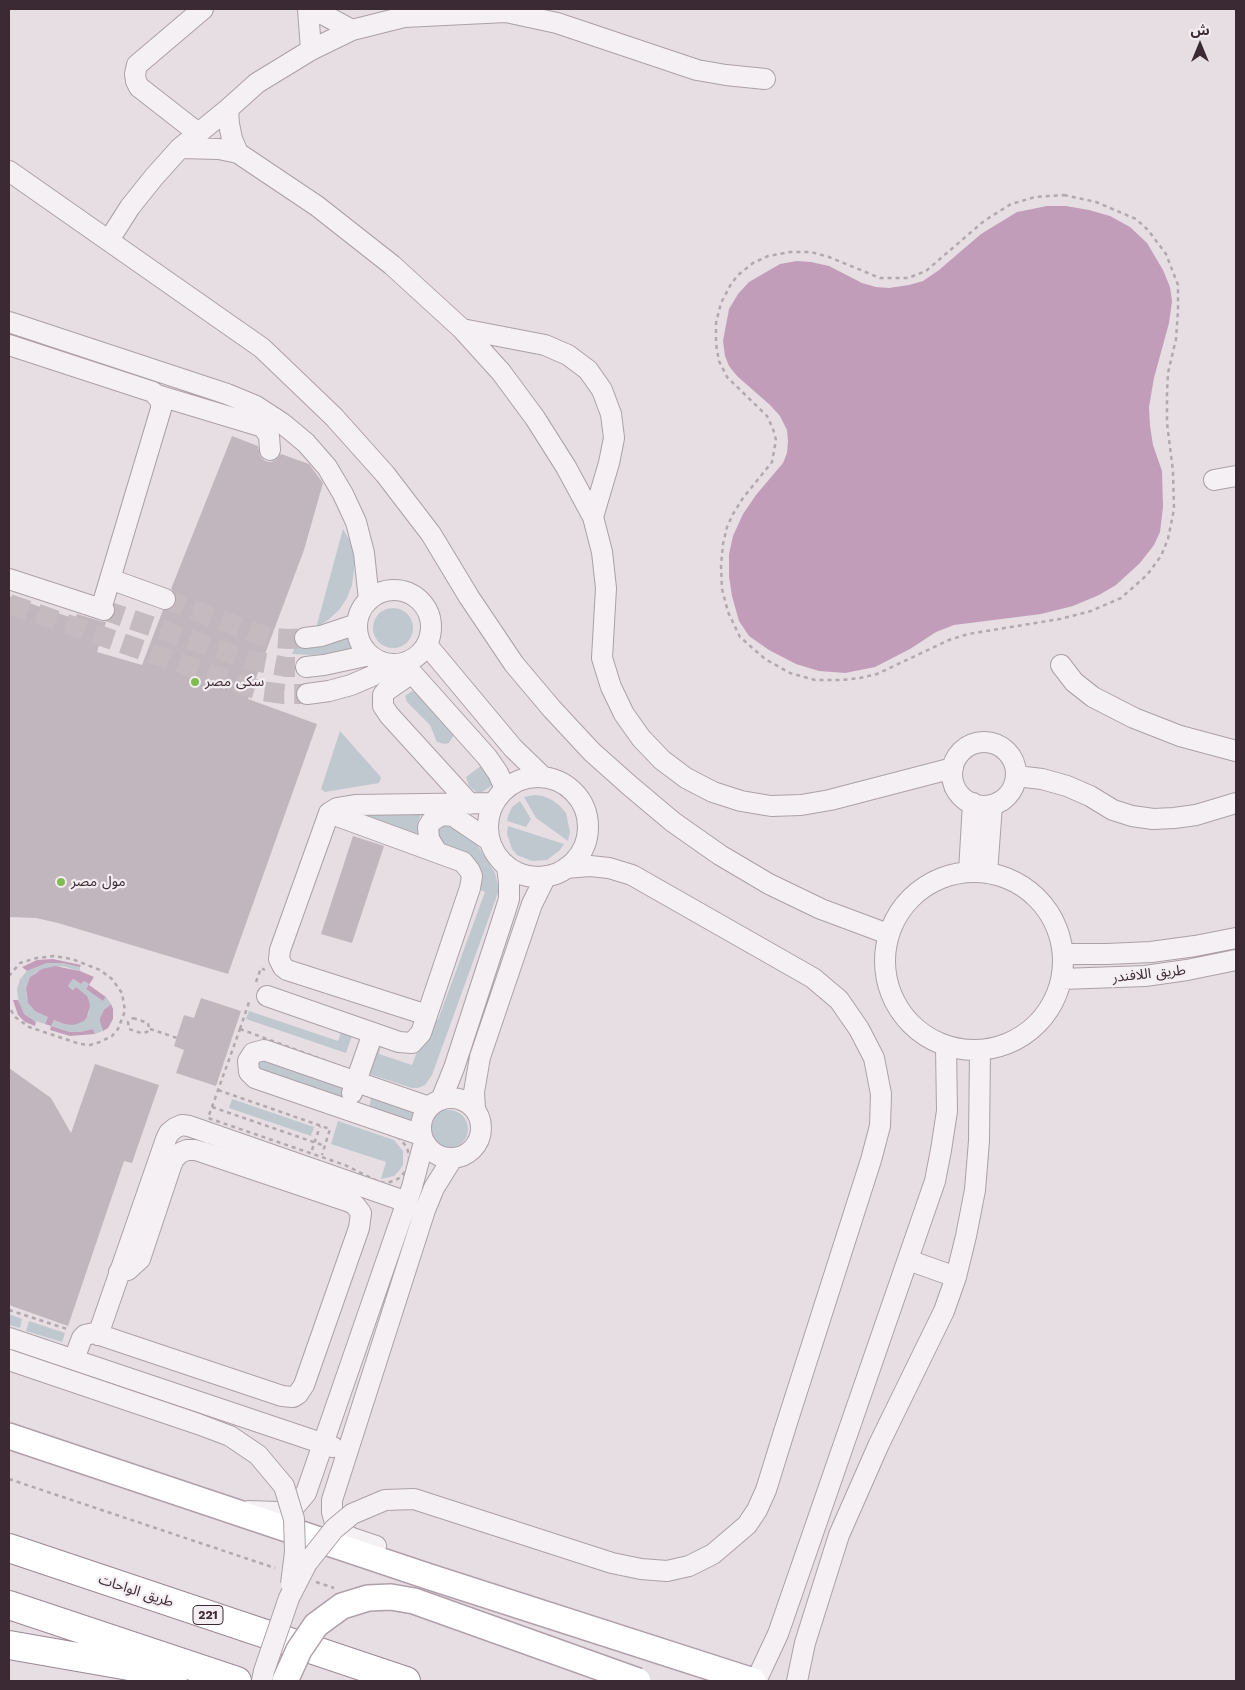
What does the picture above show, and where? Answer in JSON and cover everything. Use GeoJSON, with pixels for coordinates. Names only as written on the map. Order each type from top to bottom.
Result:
{"type":"FeatureCollection","features":[{"type":"Feature","properties":{"kind":"highway","name":"طريق الواحات"},"geometry":{"type":"LineString","coordinates":[[9,1548],[406,1681]]}},
{"type":"Feature","properties":{"kind":"highway"},"geometry":{"type":"LineString","coordinates":[[9,1605],[234,1680]]}},
{"type":"Feature","properties":{"kind":"highway"},"geometry":{"type":"LineString","coordinates":[[9,1645],[129,1666],[234,1680]]}},
{"type":"Feature","properties":{"kind":"main road"},"geometry":{"type":"LineString","coordinates":[[9,1436],[426,1576],[755,1681]]}},
{"type":"Feature","properties":{"kind":"main road"},"geometry":{"type":"LineString","coordinates":[[285,1681],[299,1650],[316,1625],[342,1606],[368,1598],[391,1597],[414,1601],[638,1681]]}},
{"type":"Feature","properties":{"kind":"street"},"geometry":{"type":"LineString","coordinates":[[198,133],[139,87],[135,74],[137,65],[203,9]]}},
{"type":"Feature","properties":{"kind":"street"},"geometry":{"type":"LineString","coordinates":[[308,9],[311,50]]}},
{"type":"Feature","properties":{"kind":"street"},"geometry":{"type":"LineString","coordinates":[[313,9],[352,30]]}},
{"type":"Feature","properties":{"kind":"street"},"geometry":{"type":"LineString","coordinates":[[109,240],[142,192],[180,148],[257,83],[311,50],[352,30],[404,17],[506,12],[558,23],[697,70],[765,79]]}},
{"type":"Feature","properties":{"kind":"street"},"geometry":{"type":"LineString","coordinates":[[228,109],[229,124],[238,153]]}},
{"type":"Feature","properties":{"kind":"street"},"geometry":{"type":"LineString","coordinates":[[180,148],[219,149],[238,153],[317,206],[377,253],[462,329],[501,372],[535,418],[566,467],[593,518],[602,552],[606,588],[602,658],[611,687],[624,714],[641,738],[662,760],[686,778],[713,792],[741,801],[771,806],[801,805],[830,800],[953,768]]}},
{"type":"Feature","properties":{"kind":"street"},"geometry":{"type":"LineString","coordinates":[[9,171],[262,348],[334,417],[386,474],[431,534],[469,597],[514,664],[592,752],[629,785],[673,822],[712,849],[769,884],[821,910],[888,934]]}},
{"type":"Feature","properties":{"kind":"street"},"geometry":{"type":"LineString","coordinates":[[9,322],[227,394],[256,406],[282,423],[311,449],[327,467],[344,494],[356,522],[364,552],[369,600]]}},
{"type":"Feature","properties":{"kind":"street"},"geometry":{"type":"LineString","coordinates":[[462,329],[545,346],[568,355],[588,370],[602,390],[611,414],[614,438],[593,518]]}},
{"type":"Feature","properties":{"kind":"street"},"geometry":{"type":"LineString","coordinates":[[9,345],[157,395],[263,427],[269,436],[270,450]]}},
{"type":"Feature","properties":{"kind":"street"},"geometry":{"type":"LineString","coordinates":[[9,579],[102,609],[161,409],[161,402],[157,395]]}},
{"type":"Feature","properties":{"kind":"street"},"geometry":{"type":"LineString","coordinates":[[1214,480],[1236,476]]}},
{"type":"Feature","properties":{"kind":"street"},"geometry":{"type":"LineString","coordinates":[[110,579],[165,599]]}},
{"type":"Feature","properties":{"kind":"street"},"geometry":{"type":"LineString","coordinates":[[262,1681],[289,1598],[307,1563],[334,1529],[352,1514],[386,1500],[414,1499],[612,1563],[640,1569],[667,1571],[689,1566],[713,1554],[747,1525],[758,1510],[766,1490],[871,1160],[880,1126],[880,1094],[874,1058],[859,1029],[838,1000],[813,978],[632,875],[609,868],[590,866],[566,868],[546,876],[532,876],[519,873],[507,866],[497,855],[490,841],[488,822],[499,796],[493,764],[402,667],[380,661],[370,655],[362,646],[358,636],[357,624],[363,607],[378,594],[390,590],[412,595],[421,602],[430,617],[431,634],[427,645],[402,667],[383,695],[383,706],[470,804]]}},
{"type":"Feature","properties":{"kind":"street"},"geometry":{"type":"LineString","coordinates":[[305,638],[321,636],[357,624]]}},
{"type":"Feature","properties":{"kind":"street"},"geometry":{"type":"LineString","coordinates":[[427,645],[514,748],[543,777]]}},
{"type":"Feature","properties":{"kind":"street"},"geometry":{"type":"LineString","coordinates":[[306,667],[370,655]]}},
{"type":"Feature","properties":{"kind":"street"},"geometry":{"type":"LineString","coordinates":[[1061,665],[1074,682],[1093,697],[1134,718],[1180,736],[1236,751]]}},
{"type":"Feature","properties":{"kind":"street"},"geometry":{"type":"LineString","coordinates":[[307,694],[351,685],[402,667]]}},
{"type":"Feature","properties":{"kind":"street"},"geometry":{"type":"LineString","coordinates":[[984,742],[992,743],[1008,751],[1016,767],[1016,776],[1015,784],[1006,797],[982,804],[963,798],[956,790],[953,768],[960,752],[967,747],[984,742]]}},
{"type":"Feature","properties":{"kind":"street"},"geometry":{"type":"LineString","coordinates":[[1016,776],[1042,779],[1067,786],[1090,796],[1113,810],[1132,816],[1153,819],[1196,815],[1236,803]]}},
{"type":"Feature","properties":{"kind":"street"},"geometry":{"type":"LineString","coordinates":[[427,1015],[292,971],[283,967],[279,959],[280,950],[329,813],[336,808],[355,805],[470,804],[499,796],[517,782],[529,778],[543,777],[558,781],[571,789],[581,801],[586,815],[588,830],[585,845],[577,858],[566,868]]}},
{"type":"Feature","properties":{"kind":"street"},"geometry":{"type":"LineString","coordinates":[[978,873],[982,804]]}},
{"type":"Feature","properties":{"kind":"street"},"geometry":{"type":"LineString","coordinates":[[267,996],[403,1043],[412,1042],[419,1037],[427,1015],[470,888],[472,876],[470,871],[463,862],[329,813]]}},
{"type":"Feature","properties":{"kind":"street"},"geometry":{"type":"LineString","coordinates":[[437,852],[429,839],[428,827],[441,814],[453,816],[490,841]]}},
{"type":"Feature","properties":{"kind":"street"},"geometry":{"type":"LineString","coordinates":[[235,1511],[278,1512],[294,1506],[306,1493],[407,1202],[423,1138],[421,1125],[424,1115],[435,1104],[454,1068],[504,915],[509,883],[507,866]]}},
{"type":"Feature","properties":{"kind":"street"},"geometry":{"type":"LineString","coordinates":[[978,873],[1002,876],[1016,882],[1039,900],[1056,925],[1061,939],[1063,954],[1062,978],[1052,1006],[1033,1028],[1008,1044],[980,1050],[963,1050],[946,1046],[930,1039],[915,1029],[903,1017],[887,986],[884,969],[885,951],[888,934],[902,907],[925,886],[939,879],[978,873]]}},
{"type":"Feature","properties":{"kind":"street"},"geometry":{"type":"LineString","coordinates":[[475,1109],[456,1098],[435,1104],[378,1089],[264,1050],[253,1053],[248,1061],[249,1072],[255,1078],[369,1117],[423,1138],[435,1154],[452,1158],[468,1154],[479,1141],[481,1133],[481,1124],[475,1109],[474,1092],[480,1058],[532,904],[546,876]]}},
{"type":"Feature","properties":{"kind":"street","name":"طريق اللافندر"},"geometry":{"type":"LineString","coordinates":[[1063,954],[1151,952],[1236,938]]}},
{"type":"Feature","properties":{"kind":"street","name":"طريق اللافندر"},"geometry":{"type":"LineString","coordinates":[[1062,978],[1146,976],[1236,960]]}},
{"type":"Feature","properties":{"kind":"street"},"geometry":{"type":"LineString","coordinates":[[346,1109],[349,1080],[366,1031]]}},
{"type":"Feature","properties":{"kind":"street"},"geometry":{"type":"LineString","coordinates":[[755,1681],[778,1634],[935,1181],[947,1111],[946,1046]]}},
{"type":"Feature","properties":{"kind":"street"},"geometry":{"type":"LineString","coordinates":[[796,1681],[805,1643],[839,1535],[879,1444],[944,1311],[956,1277],[975,1190],[979,1141],[980,1050]]}},
{"type":"Feature","properties":{"kind":"street"},"geometry":{"type":"LineString","coordinates":[[369,1117],[364,1108],[365,1098],[378,1089]]}},
{"type":"Feature","properties":{"kind":"street"},"geometry":{"type":"LineString","coordinates":[[97,1367],[119,1272],[169,1132],[182,1125],[196,1128],[407,1202]]}},
{"type":"Feature","properties":{"kind":"street"},"geometry":{"type":"LineString","coordinates":[[74,1359],[82,1338],[89,1333],[282,1396],[293,1397],[298,1394],[304,1385],[359,1228],[361,1213],[350,1202],[202,1152],[187,1150],[180,1153],[174,1159],[140,1259],[128,1270],[119,1272]]}},
{"type":"Feature","properties":{"kind":"street"},"geometry":{"type":"LineString","coordinates":[[426,1576],[413,1563],[342,1532],[335,1523],[332,1512],[332,1500],[425,1210],[437,1183],[452,1158]]}},
{"type":"Feature","properties":{"kind":"street"},"geometry":{"type":"LineString","coordinates":[[908,1260],[956,1277]]}},
{"type":"Feature","properties":{"kind":"street"},"geometry":{"type":"LineString","coordinates":[[9,1338],[347,1451]]}},
{"type":"Feature","properties":{"kind":"street"},"geometry":{"type":"LineString","coordinates":[[9,1360],[230,1436],[258,1455],[284,1486],[294,1518],[295,1552],[289,1598]]}},
{"type":"Feature","properties":{"kind":"path"},"geometry":{"type":"LineString","coordinates":[[1064,195],[1096,202],[1136,219],[1148,230],[1166,254],[1178,285],[1176,339],[1168,373],[1167,423],[1173,471],[1174,510],[1168,539],[1161,556],[1147,575],[1120,598],[1091,611],[1060,619],[968,634],[950,640],[877,674],[842,680],[815,680],[790,673],[765,659],[740,637],[728,612],[722,589],[721,566],[727,527],[743,498],[772,462],[776,440],[767,416],[726,377],[717,352],[716,323],[721,303],[731,284],[738,275],[753,263],[768,256],[790,252],[811,252],[829,257],[880,278],[892,280],[908,278],[926,271],[984,222],[1011,204],[1035,197],[1064,195]]}},
{"type":"Feature","properties":{"kind":"path"},"geometry":{"type":"LineString","coordinates":[[9,976],[20,963],[37,958],[54,956],[80,962],[100,970],[119,987],[125,1002],[125,1011],[123,1020],[112,1036],[104,1041],[90,1045],[80,1044],[29,1027],[15,1017],[9,1007]]}},
{"type":"Feature","properties":{"kind":"path"},"geometry":{"type":"LineString","coordinates":[[128,1022],[131,1018],[136,1018],[148,1023],[149,1029]]}},
{"type":"Feature","properties":{"kind":"path"},"geometry":{"type":"LineString","coordinates":[[123,1020],[128,1022]]}},
{"type":"Feature","properties":{"kind":"path"},"geometry":{"type":"LineString","coordinates":[[128,1022],[129,1029],[141,1034],[149,1029]]}},
{"type":"Feature","properties":{"kind":"path"},"geometry":{"type":"LineString","coordinates":[[149,1029],[177,1038]]}},
{"type":"Feature","properties":{"kind":"path"},"geometry":{"type":"LineString","coordinates":[[218,1090],[330,1129],[321,1157]]}},
{"type":"Feature","properties":{"kind":"path"},"geometry":{"type":"LineString","coordinates":[[212,1107],[325,1146]]}},
{"type":"Feature","properties":{"kind":"path"},"geometry":{"type":"LineString","coordinates":[[311,1153],[320,1126]]}},
{"type":"Feature","properties":{"kind":"path"},"geometry":{"type":"LineString","coordinates":[[9,1310],[72,1331]]}},
{"type":"Feature","properties":{"kind":"shaded area"},"geometry":{"type":"Polygon","coordinates":[[[1047,206],[1066,206],[1089,210],[1110,216],[1130,227],[1147,243],[1163,270],[1170,287],[1172,301],[1169,323],[1154,378],[1149,407],[1153,445],[1162,471],[1163,507],[1160,532],[1154,545],[1140,563],[1116,585],[1099,595],[1073,606],[1041,614],[954,625],[936,632],[910,649],[875,667],[845,673],[819,671],[796,664],[769,650],[749,636],[739,621],[729,576],[729,554],[733,536],[743,514],[783,463],[787,453],[788,441],[787,430],[780,416],[737,376],[729,366],[725,356],[723,341],[729,309],[738,294],[749,282],[780,264],[797,261],[829,266],[862,283],[876,287],[889,288],[909,285],[923,281],[939,270],[981,234],[1017,212],[1047,206]]]}},
{"type":"Feature","properties":{"kind":"shaded area"},"geometry":{"type":"Polygon","coordinates":[[[343,529],[350,541],[354,556],[352,585],[347,598],[339,610],[316,628],[343,529]]]}},
{"type":"Feature","properties":{"kind":"shaded area"},"geometry":{"type":"Polygon","coordinates":[[[397,608],[404,611],[410,617],[413,628],[412,636],[404,645],[397,648],[389,648],[382,645],[374,636],[373,624],[376,617],[385,609],[397,608]]]}},
{"type":"Feature","properties":{"kind":"shaded area"},"geometry":{"type":"Polygon","coordinates":[[[346,633],[352,651],[313,655],[292,654],[295,647],[306,646],[346,633]]]}},
{"type":"Feature","properties":{"kind":"shaded area"},"geometry":{"type":"Polygon","coordinates":[[[412,691],[453,731],[454,735],[449,743],[437,742],[430,725],[407,702],[405,696],[412,691]]]}},
{"type":"Feature","properties":{"kind":"shaded area"},"geometry":{"type":"Polygon","coordinates":[[[340,731],[380,776],[379,783],[325,792],[321,789],[340,731]]]}},
{"type":"Feature","properties":{"kind":"shaded area"},"geometry":{"type":"Polygon","coordinates":[[[482,765],[495,783],[481,793],[476,792],[469,786],[466,777],[482,765]]]}},
{"type":"Feature","properties":{"kind":"shaded area"},"geometry":{"type":"Polygon","coordinates":[[[534,795],[552,800],[566,813],[570,832],[568,841],[536,818],[524,797],[534,795]]]}},
{"type":"Feature","properties":{"kind":"shaded area"},"geometry":{"type":"Polygon","coordinates":[[[520,801],[531,819],[526,827],[507,821],[512,807],[520,801]]]}},
{"type":"Feature","properties":{"kind":"shaded area"},"geometry":{"type":"Polygon","coordinates":[[[422,810],[417,826],[418,842],[354,812],[422,810]]]}},
{"type":"Feature","properties":{"kind":"shaded area"},"geometry":{"type":"Polygon","coordinates":[[[440,821],[469,832],[495,873],[499,890],[432,1075],[425,1085],[412,1088],[363,1072],[374,1041],[381,1044],[379,1054],[412,1065],[430,1017],[438,1020],[485,892],[474,887],[435,839],[440,821]]]}},
{"type":"Feature","properties":{"kind":"shaded area"},"geometry":{"type":"Polygon","coordinates":[[[508,826],[564,844],[560,850],[547,860],[532,861],[517,855],[512,849],[507,834],[508,826]]]}},
{"type":"Feature","properties":{"kind":"shaded area"},"geometry":{"type":"Polygon","coordinates":[[[53,959],[81,965],[80,967],[62,963],[47,963],[27,971],[22,967],[37,960],[53,959]]]}},
{"type":"Feature","properties":{"kind":"shaded area"},"geometry":{"type":"Polygon","coordinates":[[[47,963],[62,963],[80,967],[80,971],[62,966],[36,972],[30,977],[26,988],[27,999],[48,1017],[45,1024],[32,1020],[24,1014],[19,1005],[17,989],[20,979],[27,971],[47,963]]]}},
{"type":"Feature","properties":{"kind":"shaded area"},"geometry":{"type":"Polygon","coordinates":[[[55,966],[80,971],[94,977],[89,985],[106,997],[103,1001],[86,989],[89,984],[84,981],[81,984],[73,979],[68,986],[73,990],[76,987],[87,996],[89,1001],[90,1006],[87,1017],[84,1021],[74,1025],[54,1020],[51,1026],[45,1024],[48,1017],[35,1011],[28,1003],[26,988],[30,977],[42,969],[55,966]]]}},
{"type":"Feature","properties":{"kind":"shaded area"},"geometry":{"type":"Polygon","coordinates":[[[73,979],[81,984],[84,981],[89,984],[86,988],[103,1001],[106,997],[111,1004],[100,1018],[103,1031],[95,1034],[93,1029],[70,1032],[51,1026],[54,1020],[64,1024],[84,1021],[87,1017],[89,1012],[76,987],[74,990],[68,986],[73,979]]]}},
{"type":"Feature","properties":{"kind":"shaded area"},"geometry":{"type":"Polygon","coordinates":[[[13,1000],[18,1000],[24,1014],[36,1022],[35,1026],[25,1022],[18,1015],[13,1000]]]}},
{"type":"Feature","properties":{"kind":"shaded area"},"geometry":{"type":"Polygon","coordinates":[[[111,1004],[113,1019],[108,1028],[103,1031],[100,1018],[104,1010],[111,1004]]]}},
{"type":"Feature","properties":{"kind":"shaded area"},"geometry":{"type":"Polygon","coordinates":[[[249,1011],[338,1041],[342,1030],[353,1033],[346,1053],[246,1019],[249,1011]]]}},
{"type":"Feature","properties":{"kind":"shaded area"},"geometry":{"type":"Polygon","coordinates":[[[51,1026],[70,1032],[93,1029],[95,1034],[70,1036],[50,1030],[51,1026]]]}},
{"type":"Feature","properties":{"kind":"shaded area"},"geometry":{"type":"Polygon","coordinates":[[[259,1058],[343,1082],[345,1096],[341,1098],[261,1074],[256,1060],[259,1058]]]}},
{"type":"Feature","properties":{"kind":"shaded area"},"geometry":{"type":"Polygon","coordinates":[[[374,1097],[416,1109],[410,1126],[369,1107],[371,1099],[374,1097]]]}},
{"type":"Feature","properties":{"kind":"shaded area"},"geometry":{"type":"Polygon","coordinates":[[[232,1099],[314,1127],[311,1136],[229,1108],[232,1099]]]}},
{"type":"Feature","properties":{"kind":"shaded area"},"geometry":{"type":"Polygon","coordinates":[[[449,1110],[462,1116],[468,1129],[462,1142],[449,1148],[436,1142],[430,1129],[436,1116],[449,1110]]]}},
{"type":"Feature","properties":{"kind":"shaded area"},"geometry":{"type":"Polygon","coordinates":[[[338,1121],[394,1140],[403,1151],[403,1165],[399,1171],[394,1176],[381,1179],[386,1162],[331,1144],[338,1121]]]}},
{"type":"Feature","properties":{"kind":"shaded area"},"geometry":{"type":"Polygon","coordinates":[[[9,1314],[22,1319],[20,1328],[9,1325],[9,1314]]]}},
{"type":"Feature","properties":{"kind":"shaded area"},"geometry":{"type":"Polygon","coordinates":[[[29,1321],[65,1333],[62,1342],[26,1331],[29,1321]]]}},
{"type":"Feature","properties":{"kind":"building","name":"سكى مصر"},"geometry":{"type":"Polygon","coordinates":[[[232,436],[258,446],[260,456],[265,461],[271,462],[276,460],[281,454],[309,464],[323,483],[304,550],[248,699],[317,724],[228,974],[58,923],[36,918],[9,917],[9,596],[75,619],[77,614],[106,622],[97,652],[142,665],[163,610],[172,608],[176,603],[177,596],[171,589],[232,436]]]}},
{"type":"Feature","properties":{"kind":"building"},"geometry":{"type":"Polygon","coordinates":[[[353,836],[384,846],[352,943],[321,934],[353,836]]]}},
{"type":"Feature","properties":{"kind":"building"},"geometry":{"type":"Polygon","coordinates":[[[201,998],[241,1011],[216,1086],[176,1073],[184,1050],[174,1046],[184,1015],[194,1018],[201,998]]]}},
{"type":"Feature","properties":{"kind":"building"},"geometry":{"type":"Polygon","coordinates":[[[95,1064],[159,1085],[132,1163],[124,1161],[68,1326],[9,1305],[9,1068],[51,1098],[71,1133],[95,1064]]]}},
{"type":"Feature","properties":{"kind":"tunnel"},"geometry":{"type":"LineString","coordinates":[[165,599],[257,634],[273,638],[305,638]]}},
{"type":"Feature","properties":{"kind":"tunnel"},"geometry":{"type":"LineString","coordinates":[[9,604],[262,691],[284,694],[307,694]]}},
{"type":"Feature","properties":{"kind":"tunnel"},"geometry":{"type":"LineString","coordinates":[[104,610],[249,660],[286,667],[306,667]]}},
{"type":"Feature","properties":{"kind":"place","name":"سكى مصر"},"geometry":{"type":"Point","coordinates":[195,682]}},
{"type":"Feature","properties":{"kind":"place","name":"مول مصر"},"geometry":{"type":"Point","coordinates":[61,882]}}]}
